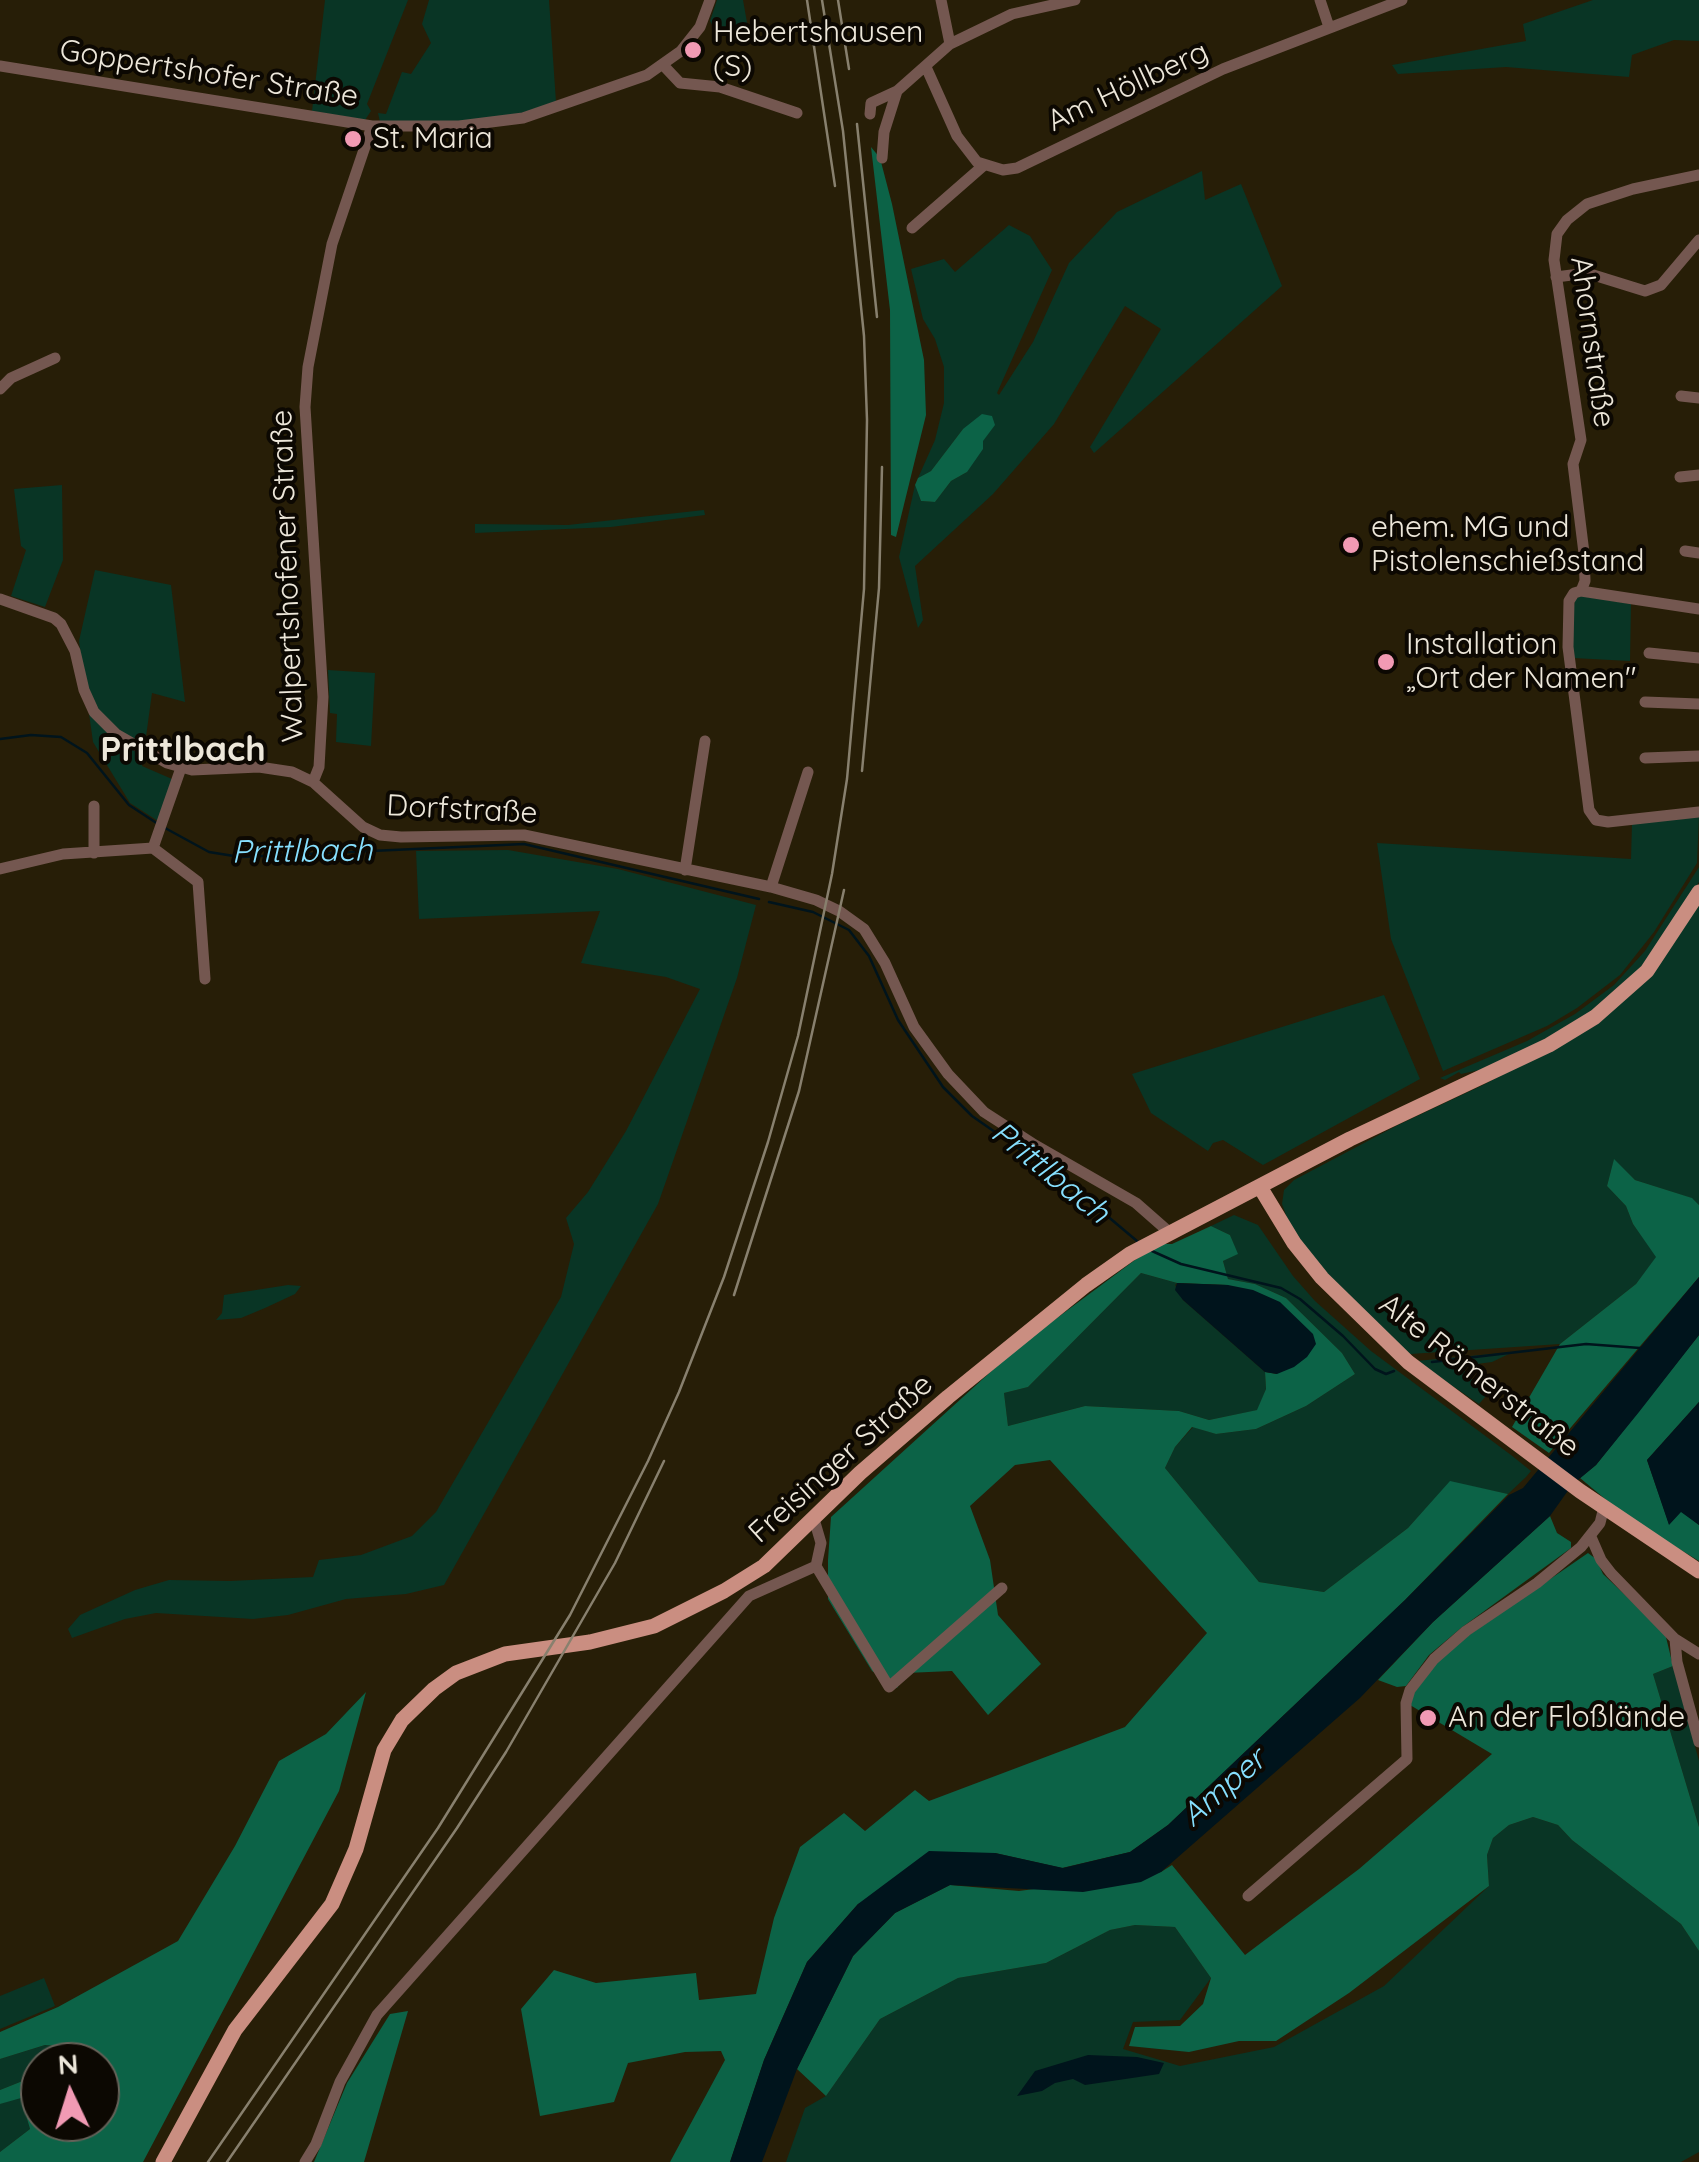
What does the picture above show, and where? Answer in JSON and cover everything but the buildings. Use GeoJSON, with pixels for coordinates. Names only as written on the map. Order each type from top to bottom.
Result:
{"type":"FeatureCollection","features":[{"type":"Feature","properties":{"kind":"main road","name":"Freisinger Straße"},"geometry":{"type":"LineString","coordinates":[[162,2162],[235,2030],[332,1904],[356,1850],[384,1750],[416,1704],[456,1673],[478,1663],[505,1654],[624,1634],[687,1612],[764,1566],[860,1473],[948,1397],[1086,1285],[1143,1246],[1386,1121],[1548,1045],[1595,1017],[1647,971],[1699,892]]}},
{"type":"Feature","properties":{"kind":"main road","name":"Alte Römerstraße"},"geometry":{"type":"LineString","coordinates":[[1260,1187],[1294,1243],[1360,1319],[1408,1362],[1580,1492],[1699,1571]]}},
{"type":"Feature","properties":{"kind":"street","name":"Goppertshofer Straße"},"geometry":{"type":"LineString","coordinates":[[0,66],[372,126],[432,128],[523,118],[628,84],[681,51],[700,27],[710,0]]}},
{"type":"Feature","properties":{"kind":"street"},"geometry":{"type":"LineString","coordinates":[[941,0],[950,44]]}},
{"type":"Feature","properties":{"kind":"street"},"geometry":{"type":"LineString","coordinates":[[870,114],[872,104],[897,92],[950,44],[1012,14],[1075,0]]}},
{"type":"Feature","properties":{"kind":"street"},"geometry":{"type":"LineString","coordinates":[[1320,0],[1329,26]]}},
{"type":"Feature","properties":{"kind":"street","name":"Am Höllberg"},"geometry":{"type":"LineString","coordinates":[[983,166],[1018,168],[1223,69],[1402,0]]}},
{"type":"Feature","properties":{"kind":"street"},"geometry":{"type":"LineString","coordinates":[[663,65],[680,82],[720,86],[797,113]]}},
{"type":"Feature","properties":{"kind":"street"},"geometry":{"type":"LineString","coordinates":[[912,228],[983,166],[957,136],[926,67]]}},
{"type":"Feature","properties":{"kind":"street"},"geometry":{"type":"LineString","coordinates":[[882,158],[884,132],[897,92]]}},
{"type":"Feature","properties":{"kind":"street","name":"Walpertshofener Straße"},"geometry":{"type":"LineString","coordinates":[[313,782],[319,767],[323,697],[305,408],[308,368],[332,244],[372,126]]}},
{"type":"Feature","properties":{"kind":"street","name":"Ahornstraße"},"geometry":{"type":"LineString","coordinates":[[1699,175],[1587,204],[1556,234],[1553,248],[1581,440],[1573,464],[1585,581],[1581,591],[1569,601],[1568,647],[1589,810],[1596,820],[1608,822],[1699,812]]}},
{"type":"Feature","properties":{"kind":"street"},"geometry":{"type":"LineString","coordinates":[[1556,278],[1587,273],[1644,291],[1661,285],[1699,240]]}},
{"type":"Feature","properties":{"kind":"street"},"geometry":{"type":"LineString","coordinates":[[0,389],[11,378],[55,358]]}},
{"type":"Feature","properties":{"kind":"street"},"geometry":{"type":"LineString","coordinates":[[1680,396],[1699,398]]}},
{"type":"Feature","properties":{"kind":"street"},"geometry":{"type":"LineString","coordinates":[[1680,477],[1699,475]]}},
{"type":"Feature","properties":{"kind":"street"},"geometry":{"type":"LineString","coordinates":[[1581,591],[1699,609]]}},
{"type":"Feature","properties":{"kind":"street","name":"Dorfstraße"},"geometry":{"type":"LineString","coordinates":[[0,599],[61,624],[75,652],[94,712],[106,726],[154,757],[181,768],[273,768],[300,774],[363,826],[380,835],[524,835],[777,888],[816,900],[852,918],[864,929],[885,963],[914,1026],[948,1074],[984,1112],[1136,1203],[1168,1232]]}},
{"type":"Feature","properties":{"kind":"street"},"geometry":{"type":"LineString","coordinates":[[1649,652],[1699,658]]}},
{"type":"Feature","properties":{"kind":"street"},"geometry":{"type":"LineString","coordinates":[[1645,702],[1699,704]]}},
{"type":"Feature","properties":{"kind":"street"},"geometry":{"type":"LineString","coordinates":[[684,870],[705,741]]}},
{"type":"Feature","properties":{"kind":"street"},"geometry":{"type":"LineString","coordinates":[[1645,758],[1699,756]]}},
{"type":"Feature","properties":{"kind":"street"},"geometry":{"type":"LineString","coordinates":[[154,848],[181,768]]}},
{"type":"Feature","properties":{"kind":"street"},"geometry":{"type":"LineString","coordinates":[[777,888],[808,772]]}},
{"type":"Feature","properties":{"kind":"street"},"geometry":{"type":"LineString","coordinates":[[94,806],[94,853]]}},
{"type":"Feature","properties":{"kind":"street"},"geometry":{"type":"LineString","coordinates":[[0,869],[63,854],[154,848],[198,882],[206,978]]}},
{"type":"Feature","properties":{"kind":"street"},"geometry":{"type":"LineString","coordinates":[[1248,1896],[1407,1759],[1407,1698],[1434,1659],[1590,1537],[1600,1523],[1604,1507]]}},
{"type":"Feature","properties":{"kind":"street"},"geometry":{"type":"LineString","coordinates":[[814,1519],[821,1543],[816,1566],[889,1687],[1002,1588]]}},
{"type":"Feature","properties":{"kind":"street"},"geometry":{"type":"LineString","coordinates":[[1590,1537],[1600,1560],[1675,1639],[1699,1654]]}},
{"type":"Feature","properties":{"kind":"street"},"geometry":{"type":"LineString","coordinates":[[305,2162],[340,2082],[376,2015],[749,1596],[816,1566]]}},
{"type":"Feature","properties":{"kind":"street"},"geometry":{"type":"LineString","coordinates":[[1675,1639],[1677,1662],[1699,1742]]}},
{"type":"Feature","properties":{"kind":"green space"},"geometry":{"type":"Polygon","coordinates":[[[325,0],[408,0],[367,104],[371,111],[365,120],[312,111],[325,0]]]}},
{"type":"Feature","properties":{"kind":"green space"},"geometry":{"type":"Polygon","coordinates":[[[429,0],[549,0],[556,102],[522,113],[459,122],[380,122],[378,113],[386,114],[402,72],[411,74],[431,43],[422,24],[429,0]]]}},
{"type":"Feature","properties":{"kind":"green space"},"geometry":{"type":"Polygon","coordinates":[[[717,0],[743,0],[748,28],[754,25],[754,31],[734,37],[716,32],[710,21],[717,0]]]}},
{"type":"Feature","properties":{"kind":"green space"},"geometry":{"type":"Polygon","coordinates":[[[1593,0],[1699,0],[1699,41],[1674,40],[1632,55],[1629,77],[1506,67],[1398,74],[1392,65],[1526,41],[1523,24],[1593,0]]]}},
{"type":"Feature","properties":{"kind":"green space"},"geometry":{"type":"Polygon","coordinates":[[[871,147],[880,158],[892,204],[924,360],[926,415],[896,537],[891,535],[890,310],[871,147]]]}},
{"type":"Feature","properties":{"kind":"green space"},"geometry":{"type":"Polygon","coordinates":[[[1202,171],[1205,200],[1241,184],[1282,286],[1094,453],[1090,447],[1161,329],[1125,306],[1054,424],[993,494],[915,566],[923,620],[918,628],[899,557],[915,485],[921,501],[935,502],[951,481],[967,472],[963,429],[931,471],[918,478],[935,440],[944,403],[944,367],[923,319],[911,269],[944,259],[955,272],[1009,225],[1030,236],[1052,270],[999,395],[1033,342],[1069,263],[1117,212],[1202,171]]]}},
{"type":"Feature","properties":{"kind":"green space"},"geometry":{"type":"Polygon","coordinates":[[[982,414],[992,416],[995,425],[967,472],[951,481],[935,502],[921,501],[915,485],[918,478],[931,471],[963,429],[982,414]]]}},
{"type":"Feature","properties":{"kind":"green space"},"geometry":{"type":"Polygon","coordinates":[[[62,485],[63,560],[45,607],[11,596],[26,550],[21,546],[14,489],[62,485]]]}},
{"type":"Feature","properties":{"kind":"green space"},"geometry":{"type":"Polygon","coordinates":[[[704,510],[705,515],[611,527],[475,533],[475,524],[568,525],[704,510]]]}},
{"type":"Feature","properties":{"kind":"green space"},"geometry":{"type":"Polygon","coordinates":[[[95,570],[171,585],[185,702],[152,693],[142,766],[172,779],[158,821],[130,803],[93,742],[79,641],[95,570]]]}},
{"type":"Feature","properties":{"kind":"green space"},"geometry":{"type":"Polygon","coordinates":[[[1581,596],[1631,604],[1630,661],[1573,658],[1572,621],[1575,599],[1581,596]]]}},
{"type":"Feature","properties":{"kind":"green space"},"geometry":{"type":"Polygon","coordinates":[[[328,670],[375,673],[371,746],[336,742],[337,714],[330,713],[328,670]]]}},
{"type":"Feature","properties":{"kind":"green space"},"geometry":{"type":"Polygon","coordinates":[[[1699,816],[1697,863],[1654,932],[1620,975],[1547,1026],[1443,1071],[1391,939],[1377,843],[1631,859],[1632,823],[1699,816]]]}},
{"type":"Feature","properties":{"kind":"green space"},"geometry":{"type":"Polygon","coordinates":[[[508,850],[618,869],[756,905],[737,978],[658,1204],[444,1585],[406,1594],[346,1599],[288,1615],[253,1619],[156,1613],[125,1619],[72,1638],[68,1629],[80,1615],[135,1590],[169,1580],[313,1577],[319,1560],[361,1555],[412,1536],[436,1512],[561,1297],[574,1244],[566,1218],[588,1192],[626,1131],[700,989],[666,977],[581,963],[600,911],[419,919],[416,851],[508,850]]]}},
{"type":"Feature","properties":{"kind":"green space"},"geometry":{"type":"Polygon","coordinates":[[[1699,867],[1699,882],[1643,967],[1594,1010],[1532,1047],[1484,1069],[1440,1078],[1527,1041],[1575,1014],[1614,985],[1645,951],[1699,867]]]}},
{"type":"Feature","properties":{"kind":"green space"},"geometry":{"type":"Polygon","coordinates":[[[1699,903],[1699,1205],[1691,1198],[1635,1180],[1614,1160],[1607,1186],[1626,1206],[1633,1224],[1657,1257],[1636,1284],[1560,1344],[1410,1354],[1364,1314],[1315,1260],[1290,1226],[1282,1204],[1284,1190],[1294,1180],[1599,1023],[1699,903]]]}},
{"type":"Feature","properties":{"kind":"green space"},"geometry":{"type":"Polygon","coordinates":[[[1384,995],[1420,1079],[1263,1165],[1223,1140],[1213,1143],[1208,1151],[1151,1113],[1132,1074],[1384,995]]]}},
{"type":"Feature","properties":{"kind":"green space"},"geometry":{"type":"Polygon","coordinates":[[[1614,1159],[1635,1180],[1692,1198],[1699,1205],[1699,1277],[1549,1453],[1512,1427],[1560,1344],[1636,1284],[1656,1257],[1633,1224],[1626,1206],[1607,1186],[1614,1159]]]}},
{"type":"Feature","properties":{"kind":"green space"},"geometry":{"type":"Polygon","coordinates":[[[1234,1215],[1258,1225],[1315,1301],[1371,1351],[1531,1471],[1526,1477],[1508,1494],[1450,1482],[1408,1528],[1324,1592],[1259,1582],[1165,1468],[1175,1447],[1193,1427],[1216,1434],[1256,1429],[1306,1406],[1355,1374],[1342,1353],[1286,1298],[1255,1284],[1228,1279],[1223,1261],[1237,1254],[1230,1235],[1211,1226],[1234,1215]]]}},
{"type":"Feature","properties":{"kind":"green space"},"geometry":{"type":"Polygon","coordinates":[[[1211,1226],[1230,1235],[1238,1254],[1223,1261],[1228,1279],[1255,1284],[1286,1298],[1342,1353],[1355,1374],[1306,1406],[1256,1429],[1216,1434],[1192,1427],[1175,1447],[1165,1468],[1259,1582],[1324,1592],[1408,1528],[1450,1481],[1508,1494],[1405,1600],[1168,1825],[1130,1852],[1062,1868],[995,1853],[858,1904],[807,1962],[764,2060],[730,2162],[670,2162],[725,2060],[721,2051],[685,2052],[628,2063],[614,2102],[540,2116],[521,2009],[554,1970],[596,1983],[696,1973],[699,2000],[756,1994],[774,1918],[800,1847],[844,1813],[865,1831],[915,1790],[929,1801],[1125,1727],[1207,1633],[1050,1460],[1015,1465],[970,1506],[990,1560],[998,1615],[1041,1664],[988,1715],[952,1671],[906,1673],[897,1688],[872,1671],[828,1599],[831,1517],[1018,1347],[1135,1260],[1161,1244],[1172,1244],[1211,1226]],[[1141,1273],[1028,1387],[1004,1393],[1008,1426],[1085,1406],[1179,1411],[1209,1420],[1257,1410],[1266,1389],[1265,1372],[1277,1374],[1228,1285],[1177,1283],[1141,1273]]]}},
{"type":"Feature","properties":{"kind":"green space"},"geometry":{"type":"Polygon","coordinates":[[[1141,1273],[1177,1283],[1183,1300],[1265,1372],[1266,1389],[1258,1410],[1209,1420],[1179,1411],[1085,1406],[1008,1426],[1004,1393],[1028,1387],[1141,1273]]]}},
{"type":"Feature","properties":{"kind":"green space"},"geometry":{"type":"Polygon","coordinates":[[[301,1286],[295,1294],[241,1318],[216,1320],[222,1313],[224,1295],[301,1286]]]}},
{"type":"Feature","properties":{"kind":"green space"},"geometry":{"type":"Polygon","coordinates":[[[1699,1335],[1699,1402],[1647,1460],[1669,1524],[1681,1511],[1699,1525],[1699,1561],[1628,1518],[1580,1478],[1596,1465],[1699,1335]]]}},
{"type":"Feature","properties":{"kind":"green space"},"geometry":{"type":"Polygon","coordinates":[[[1513,1352],[1492,1362],[1461,1366],[1486,1396],[1479,1404],[1416,1361],[1513,1352]]]}},
{"type":"Feature","properties":{"kind":"green space"},"geometry":{"type":"Polygon","coordinates":[[[1550,1516],[1557,1533],[1571,1542],[1571,1548],[1461,1628],[1429,1655],[1406,1686],[1378,1680],[1433,1622],[1550,1516]]]}},
{"type":"Feature","properties":{"kind":"green space"},"geometry":{"type":"Polygon","coordinates":[[[1588,1553],[1596,1559],[1603,1574],[1665,1633],[1673,1666],[1653,1674],[1699,1827],[1699,1951],[1681,1924],[1558,1825],[1533,1817],[1509,1825],[1493,1838],[1487,1855],[1489,1886],[1349,1993],[1276,2041],[1239,2041],[1189,2052],[1129,2046],[1135,2027],[1180,2026],[1203,2004],[1211,1978],[1175,1927],[1135,1925],[1110,1930],[1046,1963],[958,1978],[880,2019],[826,2096],[797,2069],[853,1956],[895,1913],[950,1885],[1019,1891],[1161,1872],[1172,1865],[1245,1955],[1359,1869],[1492,1754],[1410,1705],[1414,1693],[1437,1662],[1469,1635],[1588,1553]]]}},
{"type":"Feature","properties":{"kind":"green space"},"geometry":{"type":"Polygon","coordinates":[[[1673,1666],[1699,1761],[1699,1827],[1653,1674],[1673,1666]]]}},
{"type":"Feature","properties":{"kind":"green space"},"geometry":{"type":"Polygon","coordinates":[[[366,1692],[339,1791],[143,2162],[0,2162],[0,2152],[20,2137],[20,2142],[120,2142],[120,2042],[20,2042],[20,2053],[0,2059],[0,2032],[58,2007],[178,1941],[235,1846],[279,1761],[326,1734],[366,1692]]]}},
{"type":"Feature","properties":{"kind":"green space"},"geometry":{"type":"Polygon","coordinates":[[[1533,1817],[1558,1825],[1681,1924],[1699,1951],[1699,2152],[1681,2162],[786,2162],[805,2108],[826,2096],[880,2019],[958,1978],[1046,1963],[1110,1930],[1135,1925],[1175,1927],[1211,1978],[1180,2020],[1133,2022],[1123,2049],[1180,2066],[1274,2047],[1384,1986],[1489,1886],[1487,1855],[1493,1838],[1509,1825],[1533,1817]]]}},
{"type":"Feature","properties":{"kind":"green space"},"geometry":{"type":"Polygon","coordinates":[[[44,1978],[55,2006],[0,2029],[0,1996],[44,1978]]]}},
{"type":"Feature","properties":{"kind":"green space"},"geometry":{"type":"Polygon","coordinates":[[[408,2011],[364,2162],[314,2162],[347,2083],[390,2014],[408,2011]]]}},
{"type":"Feature","properties":{"kind":"green space"},"geometry":{"type":"Polygon","coordinates":[[[20,2053],[20,2082],[0,2090],[0,2059],[20,2053]]]}},
{"type":"Feature","properties":{"kind":"green space"},"geometry":{"type":"Polygon","coordinates":[[[20,2082],[20,2098],[0,2104],[0,2090],[20,2082]]]}},
{"type":"Feature","properties":{"kind":"green space"},"geometry":{"type":"Polygon","coordinates":[[[20,2098],[20,2137],[0,2152],[0,2104],[20,2098]]]}},
{"type":"Feature","properties":{"kind":"water","name":"Amper"},"geometry":{"type":"Polygon","coordinates":[[[1699,1277],[1699,1335],[1639,1412],[1596,1465],[1572,1485],[1550,1516],[1433,1622],[1360,1698],[1161,1872],[1141,1882],[1083,1892],[950,1885],[895,1913],[853,1956],[797,2069],[762,2162],[730,2162],[764,2060],[807,1962],[858,1904],[929,1851],[995,1853],[1063,1868],[1130,1852],[1168,1825],[1405,1600],[1509,1495],[1523,1488],[1699,1277]]]}},
{"type":"Feature","properties":{"kind":"water"},"geometry":{"type":"Polygon","coordinates":[[[1177,1283],[1253,1290],[1280,1302],[1313,1334],[1316,1344],[1294,1367],[1277,1374],[1265,1372],[1183,1300],[1175,1290],[1177,1283]]]}},
{"type":"Feature","properties":{"kind":"water"},"geometry":{"type":"Polygon","coordinates":[[[1699,1402],[1699,1525],[1681,1512],[1669,1525],[1647,1460],[1699,1402]]]}},
{"type":"Feature","properties":{"kind":"water"},"geometry":{"type":"Polygon","coordinates":[[[1088,2055],[1137,2057],[1164,2063],[1159,2074],[1085,2085],[1073,2079],[1017,2096],[1035,2071],[1088,2055]]]}},
{"type":"Feature","properties":{"kind":"waterway","name":"Prittlbach"},"geometry":{"type":"LineString","coordinates":[[0,739],[61,737],[87,753],[129,805],[158,824]]}},
{"type":"Feature","properties":{"kind":"waterway","name":"Prittlbach"},"geometry":{"type":"LineString","coordinates":[[165,828],[209,852],[240,857],[524,844],[759,899]]}},
{"type":"Feature","properties":{"kind":"waterway","name":"Prittlbach"},"geometry":{"type":"LineString","coordinates":[[769,902],[813,912],[849,930],[869,956],[898,1020],[943,1087],[972,1116],[1068,1183],[1137,1241]]}},
{"type":"Feature","properties":{"kind":"waterway","name":"Prittlbach"},"geometry":{"type":"LineString","coordinates":[[1152,1251],[1181,1264],[1281,1288],[1343,1336],[1375,1369],[1386,1374],[1394,1371]]}},
{"type":"Feature","properties":{"kind":"waterway","name":"Prittlbach"},"geometry":{"type":"LineString","coordinates":[[1432,1362],[1586,1344],[1640,1348]]}},
{"type":"Feature","properties":{"kind":"railway"},"geometry":{"type":"LineString","coordinates":[[807,0],[835,186]]}},
{"type":"Feature","properties":{"kind":"railway"},"geometry":{"type":"LineString","coordinates":[[208,2162],[438,1828],[570,1615],[679,1392],[724,1277],[768,1142],[798,1036],[832,874],[847,779],[864,589],[864,336],[843,131],[822,0]]}},
{"type":"Feature","properties":{"kind":"railway"},"geometry":{"type":"LineString","coordinates":[[838,0],[849,69]]}},
{"type":"Feature","properties":{"kind":"railway"},"geometry":{"type":"LineString","coordinates":[[857,124],[877,317]]}},
{"type":"Feature","properties":{"kind":"railway"},"geometry":{"type":"LineString","coordinates":[[862,771],[879,588],[882,467]]}},
{"type":"Feature","properties":{"kind":"railway"},"geometry":{"type":"LineString","coordinates":[[734,1295],[799,1091],[844,890]]}},
{"type":"Feature","properties":{"kind":"railway"},"geometry":{"type":"LineString","coordinates":[[227,2162],[506,1752],[615,1563],[664,1461]]}},
{"type":"Feature","properties":{"kind":"place","name":"Hebertshausen (S)"},"geometry":{"type":"Point","coordinates":[693,50]}},
{"type":"Feature","properties":{"kind":"place","name":"St. Maria"},"geometry":{"type":"Point","coordinates":[353,139]}},
{"type":"Feature","properties":{"kind":"place","name":"ehem. MG und Pistolenschießstand"},"geometry":{"type":"Point","coordinates":[1351,545]}},
{"type":"Feature","properties":{"kind":"place","name":"Installation „Ort der Namen''"},"geometry":{"type":"Point","coordinates":[1386,662]}},
{"type":"Feature","properties":{"kind":"place","name":"An der Floßlände"},"geometry":{"type":"Point","coordinates":[1428,1718]}},
{"type":"Feature","properties":{"kind":"district","name":"Prittlbach"},"geometry":{"type":"Point","coordinates":[183,750]}}]}
